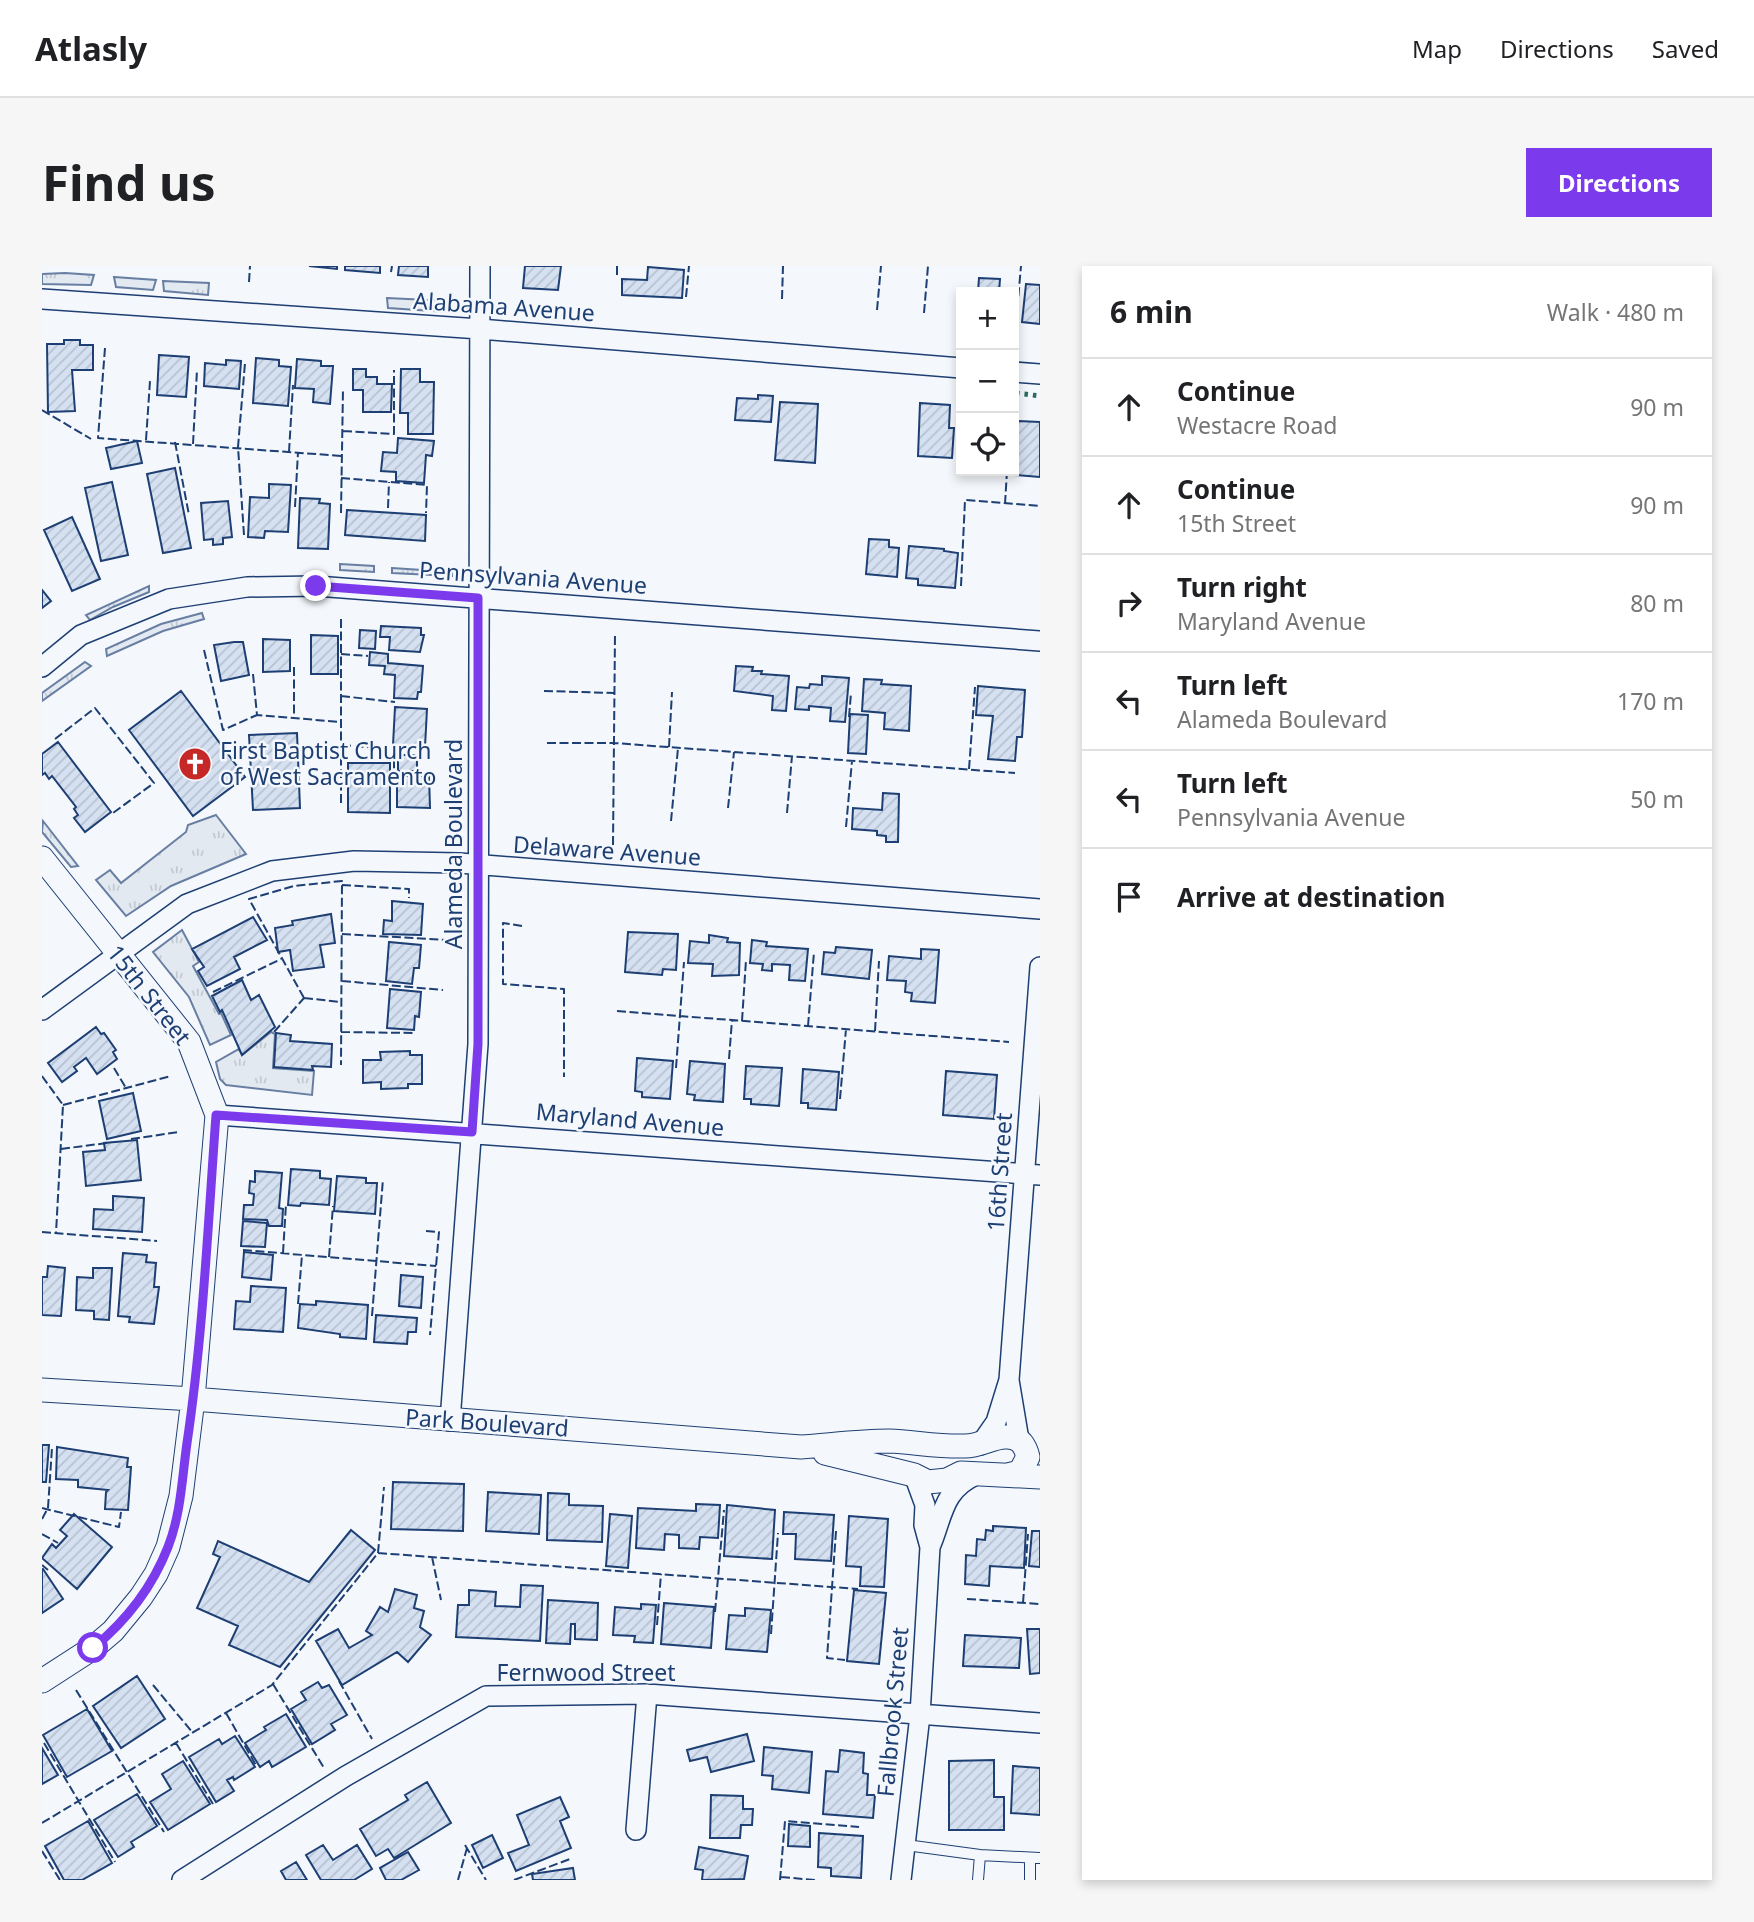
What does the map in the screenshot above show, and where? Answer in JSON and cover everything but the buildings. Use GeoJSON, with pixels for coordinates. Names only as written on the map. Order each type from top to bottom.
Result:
{"type":"FeatureCollection","features":[{"type":"Feature","properties":{"kind":"street","name":"Alameda Boulevard"},"geometry":{"type":"LineString","coordinates":[[450,1421],[478,1044],[480,266]]}},
{"type":"Feature","properties":{"kind":"street","name":"Alabama Avenue"},"geometry":{"type":"LineString","coordinates":[[42,299],[480,329],[956,368]]}},
{"type":"Feature","properties":{"kind":"street"},"geometry":{"type":"LineString","coordinates":[[1019,372],[1040,374]]}},
{"type":"Feature","properties":{"kind":"street","name":"Pennsylvania Avenue"},"geometry":{"type":"LineString","coordinates":[[42,667],[81,635],[169,598],[247,587],[316,586],[1040,641]]}},
{"type":"Feature","properties":{"kind":"street","name":"15th Street"},"geometry":{"type":"LineString","coordinates":[[42,858],[189,1042],[216,1115],[193,1399],[181,1496],[168,1546],[156,1574],[114,1631],[42,1681]]}},
{"type":"Feature","properties":{"kind":"street","name":"Delaware Avenue"},"geometry":{"type":"LineString","coordinates":[[42,1010],[187,904],[272,870],[354,861],[459,863],[1040,909]]}},
{"type":"Feature","properties":{"kind":"street","name":"16th Street"},"geometry":{"type":"LineString","coordinates":[[1009,1380],[1032,1175],[1040,967]]}},
{"type":"Feature","properties":{"kind":"street","name":"Maryland Avenue"},"geometry":{"type":"LineString","coordinates":[[216,1115],[1032,1175]]}},
{"type":"Feature","properties":{"kind":"street"},"geometry":{"type":"LineString","coordinates":[[980,1445],[996,1422],[1009,1380]]}},
{"type":"Feature","properties":{"kind":"street"},"geometry":{"type":"LineString","coordinates":[[1008,1475],[1020,1472],[1028,1457],[1028,1445],[1009,1380]]}},
{"type":"Feature","properties":{"kind":"street","name":"Park Boulevard"},"geometry":{"type":"LineString","coordinates":[[42,1390],[193,1399],[801,1447],[889,1441],[933,1446],[980,1445],[992,1439],[1006,1437],[1028,1445]]}},
{"type":"Feature","properties":{"kind":"street"},"geometry":{"type":"LineString","coordinates":[[930,1547],[924,1525],[925,1506],[914,1475],[915,1461],[920,1451],[933,1446]]}},
{"type":"Feature","properties":{"kind":"street"},"geometry":{"type":"LineString","coordinates":[[801,1447],[914,1475],[928,1482],[947,1480],[961,1473],[1040,1478]]}},
{"type":"Feature","properties":{"kind":"street"},"geometry":{"type":"LineString","coordinates":[[930,1547],[939,1527],[945,1501],[958,1486],[978,1474]]}},
{"type":"Feature","properties":{"kind":"street","name":"Fallbrook Street"},"geometry":{"type":"LineString","coordinates":[[901,1880],[920,1715],[930,1547]]}},
{"type":"Feature","properties":{"kind":"street"},"geometry":{"type":"LineString","coordinates":[[636,1830],[647,1695]]}},
{"type":"Feature","properties":{"kind":"street","name":"Fernwood Street"},"geometry":{"type":"LineString","coordinates":[[182,1880],[346,1776],[486,1696],[647,1695],[1040,1723]]}},
{"type":"Feature","properties":{"kind":"lane"},"geometry":{"type":"LineString","coordinates":[[906,1844],[980,1856],[1035,1858],[1030,1880]]}},
{"type":"Feature","properties":{"kind":"lane"},"geometry":{"type":"LineString","coordinates":[[978,1880],[980,1856]]}},
{"type":"Feature","properties":{"kind":"green space"},"geometry":{"type":"Polygon","coordinates":[[[42,274],[94,275],[91,285],[42,284],[42,274]]]}},
{"type":"Feature","properties":{"kind":"green space"},"geometry":{"type":"Polygon","coordinates":[[[114,277],[156,280],[153,290],[116,287],[114,277]]]}},
{"type":"Feature","properties":{"kind":"green space"},"geometry":{"type":"Polygon","coordinates":[[[163,281],[209,283],[208,295],[164,291],[163,281]]]}},
{"type":"Feature","properties":{"kind":"green space"},"geometry":{"type":"Polygon","coordinates":[[[387,298],[448,301],[447,312],[388,308],[387,298]]]}},
{"type":"Feature","properties":{"kind":"green space"},"geometry":{"type":"Polygon","coordinates":[[[340,564],[374,566],[374,572],[340,570],[340,564]]]}},
{"type":"Feature","properties":{"kind":"green space"},"geometry":{"type":"Polygon","coordinates":[[[392,568],[452,572],[452,576],[392,573],[392,568]]]}},
{"type":"Feature","properties":{"kind":"green space"},"geometry":{"type":"Polygon","coordinates":[[[149,586],[149,592],[90,620],[86,615],[149,586]]]}},
{"type":"Feature","properties":{"kind":"green space"},"geometry":{"type":"Polygon","coordinates":[[[202,613],[204,619],[163,631],[107,656],[106,649],[161,624],[202,613]]]}},
{"type":"Feature","properties":{"kind":"green space"},"geometry":{"type":"Polygon","coordinates":[[[85,662],[91,666],[42,701],[42,693],[85,662]]]}},
{"type":"Feature","properties":{"kind":"green space"},"geometry":{"type":"Polygon","coordinates":[[[216,815],[246,854],[171,886],[126,916],[96,880],[110,870],[121,883],[186,832],[188,825],[216,815]]]}},
{"type":"Feature","properties":{"kind":"green space"},"geometry":{"type":"Polygon","coordinates":[[[43,821],[78,866],[71,867],[42,832],[43,821]]]}},
{"type":"Feature","properties":{"kind":"green space"},"geometry":{"type":"Polygon","coordinates":[[[182,930],[199,962],[193,966],[231,1035],[210,1045],[189,997],[153,952],[182,930]]]}},
{"type":"Feature","properties":{"kind":"green space"},"geometry":{"type":"Polygon","coordinates":[[[271,1032],[275,1034],[273,1068],[314,1071],[312,1095],[226,1085],[220,1079],[216,1062],[239,1049],[242,1055],[271,1032]]]}},
{"type":"Feature","properties":{"kind":"hedge"},"geometry":{"type":"LineString","coordinates":[[1019,393],[1040,396]]}},
{"type":"Feature","properties":{"kind":"fence"},"geometry":{"type":"LineString","coordinates":[[249,282],[250,266]]}},
{"type":"Feature","properties":{"kind":"fence"},"geometry":{"type":"LineString","coordinates":[[391,272],[392,266]]}},
{"type":"Feature","properties":{"kind":"fence"},"geometry":{"type":"LineString","coordinates":[[617,266],[617,278]]}},
{"type":"Feature","properties":{"kind":"fence"},"geometry":{"type":"LineString","coordinates":[[686,297],[689,266]]}},
{"type":"Feature","properties":{"kind":"fence"},"geometry":{"type":"LineString","coordinates":[[782,299],[783,266]]}},
{"type":"Feature","properties":{"kind":"fence"},"geometry":{"type":"LineString","coordinates":[[877,310],[881,266]]}},
{"type":"Feature","properties":{"kind":"fence"},"geometry":{"type":"LineString","coordinates":[[924,313],[928,266]]}},
{"type":"Feature","properties":{"kind":"fence"},"geometry":{"type":"LineString","coordinates":[[1019,289],[1021,266]]}},
{"type":"Feature","properties":{"kind":"fence"},"geometry":{"type":"LineString","coordinates":[[105,348],[98,438],[342,456]]}},
{"type":"Feature","properties":{"kind":"fence"},"geometry":{"type":"LineString","coordinates":[[244,535],[238,447],[245,363]]}},
{"type":"Feature","properties":{"kind":"fence"},"geometry":{"type":"LineString","coordinates":[[193,444],[197,370]]}},
{"type":"Feature","properties":{"kind":"fence"},"geometry":{"type":"LineString","coordinates":[[343,431],[394,434],[394,370]]}},
{"type":"Feature","properties":{"kind":"fence"},"geometry":{"type":"LineString","coordinates":[[146,440],[150,381]]}},
{"type":"Feature","properties":{"kind":"fence"},"geometry":{"type":"LineString","coordinates":[[289,452],[293,385]]}},
{"type":"Feature","properties":{"kind":"fence"},"geometry":{"type":"LineString","coordinates":[[341,513],[343,389]]}},
{"type":"Feature","properties":{"kind":"fence"},"geometry":{"type":"LineString","coordinates":[[42,410],[91,439]]}},
{"type":"Feature","properties":{"kind":"fence"},"geometry":{"type":"LineString","coordinates":[[175,442],[189,515]]}},
{"type":"Feature","properties":{"kind":"fence"},"geometry":{"type":"LineString","coordinates":[[295,507],[298,452]]}},
{"type":"Feature","properties":{"kind":"fence"},"geometry":{"type":"LineString","coordinates":[[1005,504],[1007,476]]}},
{"type":"Feature","properties":{"kind":"fence"},"geometry":{"type":"LineString","coordinates":[[341,478],[427,485],[426,513]]}},
{"type":"Feature","properties":{"kind":"fence"},"geometry":{"type":"LineString","coordinates":[[388,508],[389,482]]}},
{"type":"Feature","properties":{"kind":"fence"},"geometry":{"type":"LineString","coordinates":[[961,586],[965,500],[1040,506]]}},
{"type":"Feature","properties":{"kind":"fence"},"geometry":{"type":"LineString","coordinates":[[341,619],[341,805]]}},
{"type":"Feature","properties":{"kind":"fence"},"geometry":{"type":"LineString","coordinates":[[613,845],[615,634]]}},
{"type":"Feature","properties":{"kind":"fence"},"geometry":{"type":"LineString","coordinates":[[204,650],[223,730],[257,715]]}},
{"type":"Feature","properties":{"kind":"fence"},"geometry":{"type":"LineString","coordinates":[[341,654],[368,656]]}},
{"type":"Feature","properties":{"kind":"fence"},"geometry":{"type":"LineString","coordinates":[[294,667],[294,718]]}},
{"type":"Feature","properties":{"kind":"fence"},"geometry":{"type":"LineString","coordinates":[[253,674],[257,715],[341,722]]}},
{"type":"Feature","properties":{"kind":"fence"},"geometry":{"type":"LineString","coordinates":[[969,769],[975,687]]}},
{"type":"Feature","properties":{"kind":"fence"},"geometry":{"type":"LineString","coordinates":[[544,691],[614,693]]}},
{"type":"Feature","properties":{"kind":"fence"},"geometry":{"type":"LineString","coordinates":[[669,747],[672,692]]}},
{"type":"Feature","properties":{"kind":"fence"},"geometry":{"type":"LineString","coordinates":[[849,717],[851,693]]}},
{"type":"Feature","properties":{"kind":"fence"},"geometry":{"type":"LineString","coordinates":[[341,696],[395,702]]}},
{"type":"Feature","properties":{"kind":"fence"},"geometry":{"type":"LineString","coordinates":[[55,739],[95,708],[154,783],[113,813]]}},
{"type":"Feature","properties":{"kind":"fence"},"geometry":{"type":"LineString","coordinates":[[547,743],[614,743],[1015,773]]}},
{"type":"Feature","properties":{"kind":"fence"},"geometry":{"type":"LineString","coordinates":[[342,745],[394,749],[394,779]]}},
{"type":"Feature","properties":{"kind":"fence"},"geometry":{"type":"LineString","coordinates":[[671,821],[678,748]]}},
{"type":"Feature","properties":{"kind":"fence"},"geometry":{"type":"LineString","coordinates":[[728,808],[734,752]]}},
{"type":"Feature","properties":{"kind":"fence"},"geometry":{"type":"LineString","coordinates":[[787,813],[792,756]]}},
{"type":"Feature","properties":{"kind":"fence"},"geometry":{"type":"LineString","coordinates":[[846,827],[852,761]]}},
{"type":"Feature","properties":{"kind":"fence"},"geometry":{"type":"LineString","coordinates":[[304,998],[249,899],[294,886],[342,881],[341,1065]]}},
{"type":"Feature","properties":{"kind":"fence"},"geometry":{"type":"LineString","coordinates":[[342,885],[409,889],[409,898]]}},
{"type":"Feature","properties":{"kind":"fence"},"geometry":{"type":"LineString","coordinates":[[522,926],[503,923],[503,984],[564,989],[564,1077]]}},
{"type":"Feature","properties":{"kind":"fence"},"geometry":{"type":"LineString","coordinates":[[342,934],[447,940]]}},
{"type":"Feature","properties":{"kind":"fence"},"geometry":{"type":"LineString","coordinates":[[808,1026],[814,952]]}},
{"type":"Feature","properties":{"kind":"fence"},"geometry":{"type":"LineString","coordinates":[[213,992],[281,959]]}},
{"type":"Feature","properties":{"kind":"fence"},"geometry":{"type":"LineString","coordinates":[[742,1021],[746,960]]}},
{"type":"Feature","properties":{"kind":"fence"},"geometry":{"type":"LineString","coordinates":[[875,1031],[879,961]]}},
{"type":"Feature","properties":{"kind":"fence"},"geometry":{"type":"LineString","coordinates":[[676,1068],[684,962]]}},
{"type":"Feature","properties":{"kind":"fence"},"geometry":{"type":"LineString","coordinates":[[342,981],[443,990]]}},
{"type":"Feature","properties":{"kind":"fence"},"geometry":{"type":"LineString","coordinates":[[304,998],[341,1002]]}},
{"type":"Feature","properties":{"kind":"fence"},"geometry":{"type":"LineString","coordinates":[[274,1032],[304,998]]}},
{"type":"Feature","properties":{"kind":"fence"},"geometry":{"type":"LineString","coordinates":[[617,1011],[1009,1042]]}},
{"type":"Feature","properties":{"kind":"fence"},"geometry":{"type":"LineString","coordinates":[[729,1059],[732,1020]]}},
{"type":"Feature","properties":{"kind":"fence"},"geometry":{"type":"LineString","coordinates":[[840,1099],[846,1029]]}},
{"type":"Feature","properties":{"kind":"fence"},"geometry":{"type":"LineString","coordinates":[[341,1032],[413,1033]]}},
{"type":"Feature","properties":{"kind":"fence"},"geometry":{"type":"LineString","coordinates":[[114,1068],[126,1088]]}},
{"type":"Feature","properties":{"kind":"fence"},"geometry":{"type":"LineString","coordinates":[[42,1076],[63,1105],[56,1233]]}},
{"type":"Feature","properties":{"kind":"fence"},"geometry":{"type":"LineString","coordinates":[[63,1105],[171,1076]]}},
{"type":"Feature","properties":{"kind":"fence"},"geometry":{"type":"LineString","coordinates":[[131,1139],[179,1132]]}},
{"type":"Feature","properties":{"kind":"fence"},"geometry":{"type":"LineString","coordinates":[[61,1149],[107,1143]]}},
{"type":"Feature","properties":{"kind":"fence"},"geometry":{"type":"LineString","coordinates":[[372,1316],[383,1179]]}},
{"type":"Feature","properties":{"kind":"fence"},"geometry":{"type":"LineString","coordinates":[[283,1253],[286,1204]]}},
{"type":"Feature","properties":{"kind":"fence"},"geometry":{"type":"LineString","coordinates":[[329,1257],[333,1206]]}},
{"type":"Feature","properties":{"kind":"fence"},"geometry":{"type":"LineString","coordinates":[[426,1231],[439,1232],[430,1335]]}},
{"type":"Feature","properties":{"kind":"fence"},"geometry":{"type":"LineString","coordinates":[[42,1232],[157,1241]]}},
{"type":"Feature","properties":{"kind":"fence"},"geometry":{"type":"LineString","coordinates":[[243,1250],[436,1266]]}},
{"type":"Feature","properties":{"kind":"fence"},"geometry":{"type":"LineString","coordinates":[[298,1304],[302,1255]]}},
{"type":"Feature","properties":{"kind":"fence"},"geometry":{"type":"LineString","coordinates":[[42,1519],[48,1508],[52,1448]]}},
{"type":"Feature","properties":{"kind":"fence"},"geometry":{"type":"LineString","coordinates":[[42,1823],[272,1685],[378,1553],[384,1487]]}},
{"type":"Feature","properties":{"kind":"fence"},"geometry":{"type":"LineString","coordinates":[[42,1508],[119,1527],[121,1512]]}},
{"type":"Feature","properties":{"kind":"fence"},"geometry":{"type":"LineString","coordinates":[[715,1612],[724,1510]]}},
{"type":"Feature","properties":{"kind":"fence"},"geometry":{"type":"LineString","coordinates":[[836,1531],[827,1658],[845,1660]]}},
{"type":"Feature","properties":{"kind":"fence"},"geometry":{"type":"LineString","coordinates":[[771,1634],[778,1533]]}},
{"type":"Feature","properties":{"kind":"fence"},"geometry":{"type":"LineString","coordinates":[[42,1534],[58,1543]]}},
{"type":"Feature","properties":{"kind":"fence"},"geometry":{"type":"LineString","coordinates":[[1023,1603],[1028,1534]]}},
{"type":"Feature","properties":{"kind":"fence"},"geometry":{"type":"LineString","coordinates":[[378,1553],[858,1589]]}},
{"type":"Feature","properties":{"kind":"fence"},"geometry":{"type":"LineString","coordinates":[[432,1557],[441,1600]]}},
{"type":"Feature","properties":{"kind":"fence"},"geometry":{"type":"LineString","coordinates":[[42,1565],[48,1570]]}},
{"type":"Feature","properties":{"kind":"fence"},"geometry":{"type":"LineString","coordinates":[[657,1625],[661,1574]]}},
{"type":"Feature","properties":{"kind":"fence"},"geometry":{"type":"LineString","coordinates":[[967,1599],[1040,1604]]}},
{"type":"Feature","properties":{"kind":"fence"},"geometry":{"type":"LineString","coordinates":[[339,1681],[372,1739]]}},
{"type":"Feature","properties":{"kind":"fence"},"geometry":{"type":"LineString","coordinates":[[273,1684],[324,1768]]}},
{"type":"Feature","properties":{"kind":"fence"},"geometry":{"type":"LineString","coordinates":[[153,1685],[193,1733]]}},
{"type":"Feature","properties":{"kind":"fence"},"geometry":{"type":"LineString","coordinates":[[76,1690],[164,1832]]}},
{"type":"Feature","properties":{"kind":"fence"},"geometry":{"type":"LineString","coordinates":[[226,1713],[257,1767]]}},
{"type":"Feature","properties":{"kind":"fence"},"geometry":{"type":"LineString","coordinates":[[44,1743],[115,1862]]}},
{"type":"Feature","properties":{"kind":"fence"},"geometry":{"type":"LineString","coordinates":[[176,1743],[213,1804]]}},
{"type":"Feature","properties":{"kind":"fence"},"geometry":{"type":"LineString","coordinates":[[780,1880],[785,1821],[859,1827]]}},
{"type":"Feature","properties":{"kind":"fence"},"geometry":{"type":"LineString","coordinates":[[465,1845],[486,1880]]}},
{"type":"Feature","properties":{"kind":"fence"},"geometry":{"type":"LineString","coordinates":[[458,1880],[467,1848]]}},
{"type":"Feature","properties":{"kind":"fence"},"geometry":{"type":"LineString","coordinates":[[42,1851],[60,1880]]}},
{"type":"Feature","properties":{"kind":"fence"},"geometry":{"type":"LineString","coordinates":[[514,1880],[570,1859]]}},
{"type":"Feature","properties":{"kind":"fence"},"geometry":{"type":"LineString","coordinates":[[781,1877],[815,1880]]}},
{"type":"Feature","properties":{"kind":"place","name":"First Baptist Church of West Sacramento"},"geometry":{"type":"Point","coordinates":[195,764]}},
{"type":"Feature","properties":{"kind":"route"},"geometry":{"type":"LineString","coordinates":[[93,1648],[114,1631],[141,1597],[156,1574],[175,1524],[193,1399],[216,1115],[472,1132],[478,1044],[478,598],[316,586]]}}]}
